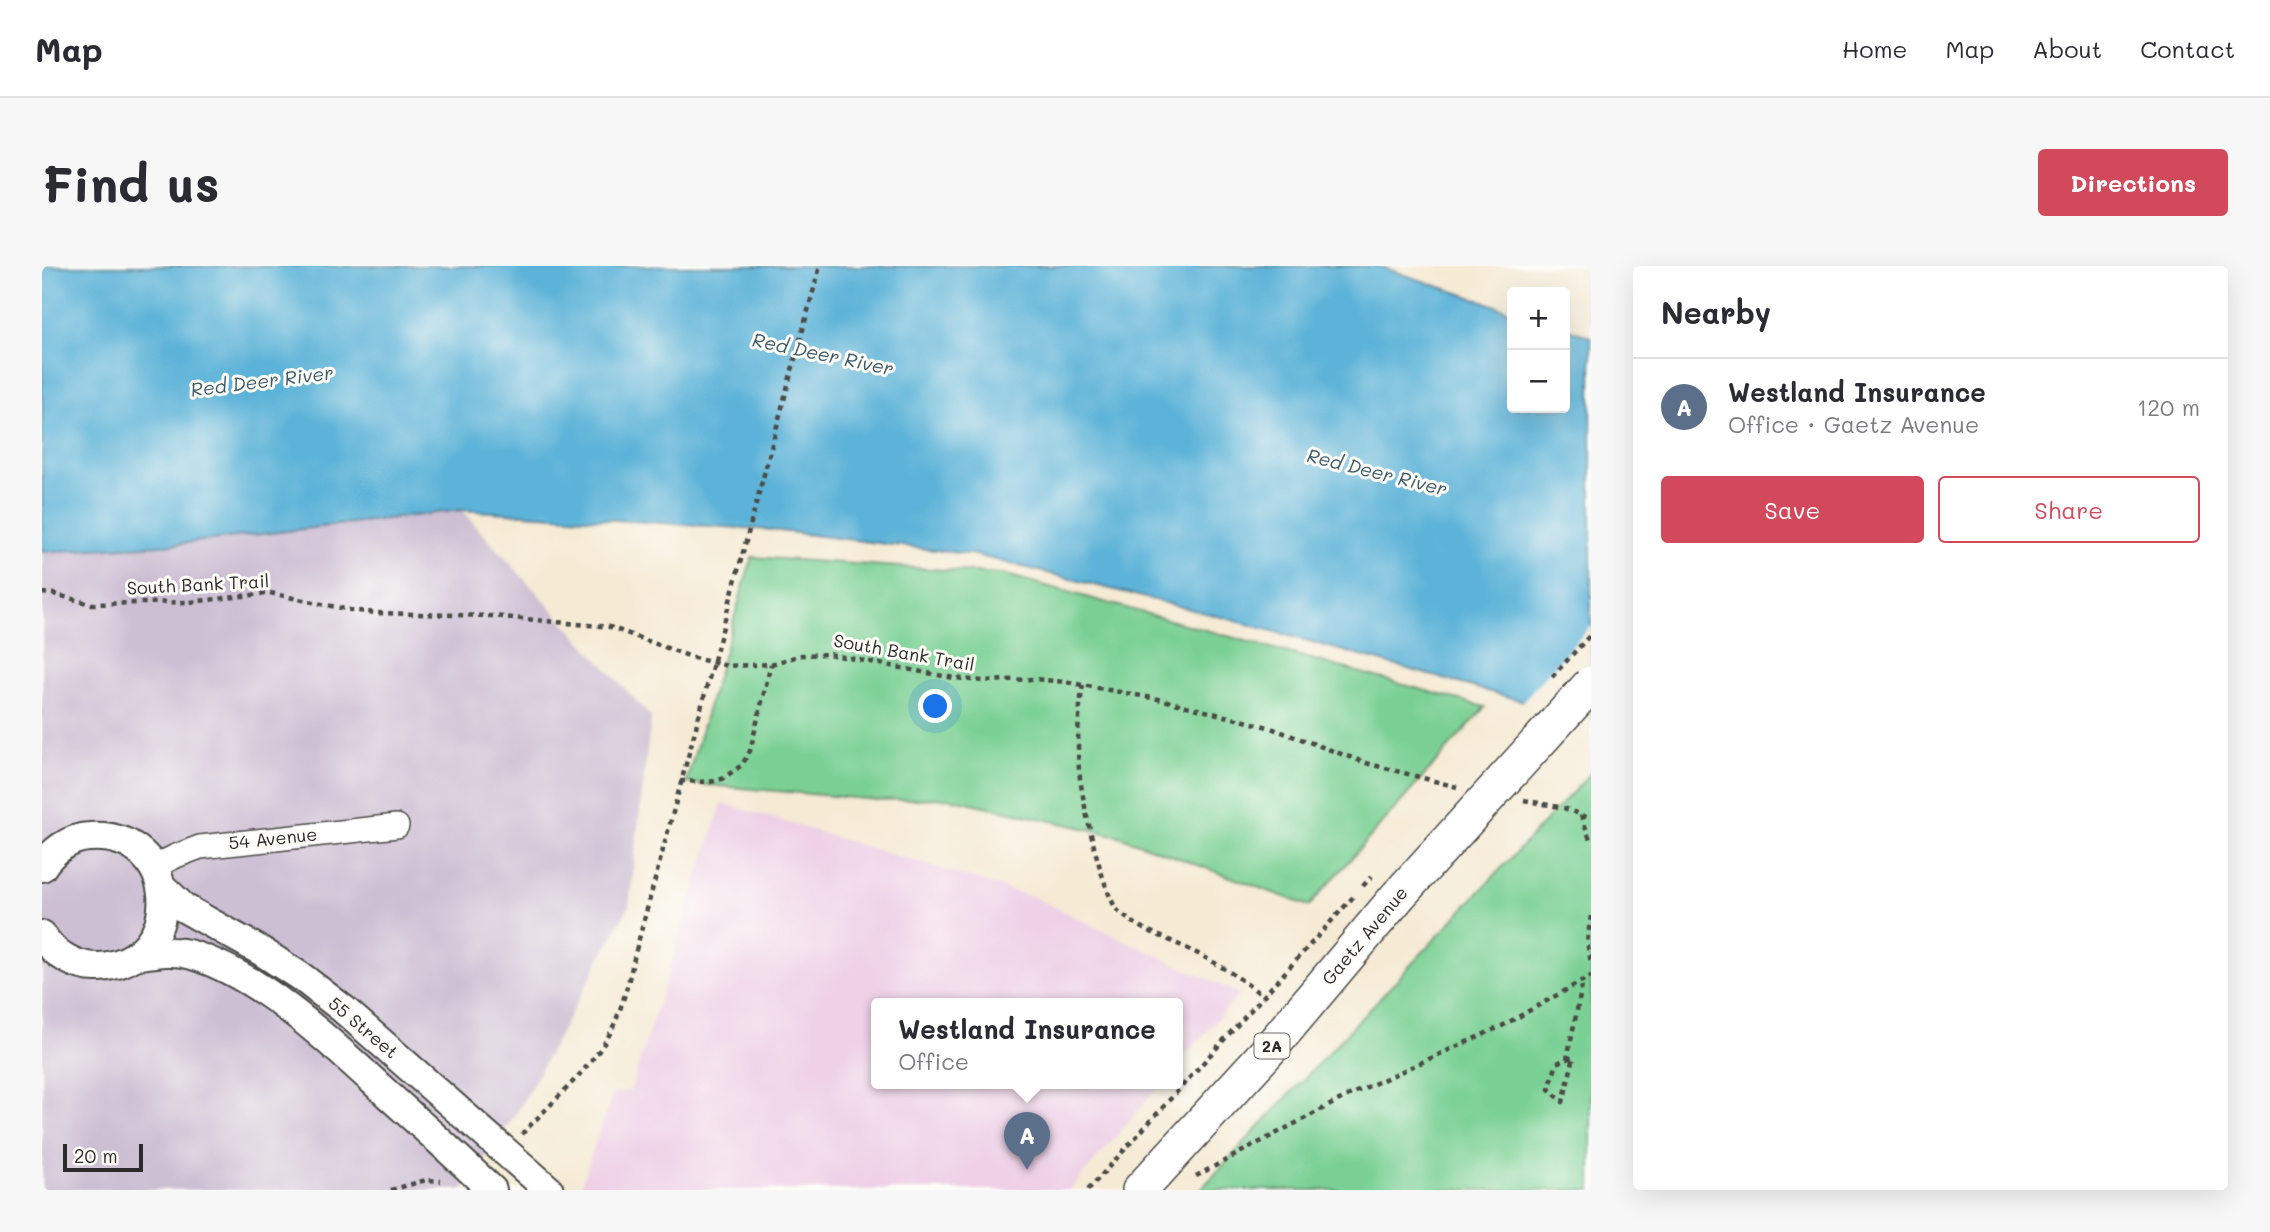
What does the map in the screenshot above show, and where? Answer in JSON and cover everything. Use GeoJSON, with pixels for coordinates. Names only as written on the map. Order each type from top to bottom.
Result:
{"type":"FeatureCollection","features":[{"type":"Feature","properties":{"kind":"main road","name":"Gaetz Avenue"},"geometry":{"type":"LineString","coordinates":[[1140,1190],[1266,1053],[1398,896],[1591,684]]}},
{"type":"Feature","properties":{"kind":"street","name":"54 Avenue"},"geometry":{"type":"LineString","coordinates":[[158,877],[187,851],[201,847],[397,826]]}},
{"type":"Feature","properties":{"kind":"street","name":"55 Street"},"geometry":{"type":"LineString","coordinates":[[43,865],[63,845],[83,837],[103,836],[123,841],[141,851],[184,908],[261,951],[343,1009],[549,1190]]}},
{"type":"Feature","properties":{"kind":"street"},"geometry":{"type":"LineString","coordinates":[[134,956],[149,943],[159,926],[164,907],[158,877]]}},
{"type":"Feature","properties":{"kind":"street","name":"55 Street"},"geometry":{"type":"LineString","coordinates":[[43,939],[60,955],[78,964],[97,967],[116,965],[134,956],[162,952],[193,955],[219,966],[295,1012],[492,1190]]}},
{"type":"Feature","properties":{"kind":"path"},"geometry":{"type":"LineString","coordinates":[[518,1139],[586,1066],[608,1036],[625,993],[820,266]]}},
{"type":"Feature","properties":{"kind":"path","name":"South Bank Trail"},"geometry":{"type":"LineString","coordinates":[[42,593],[91,604],[190,602],[270,593],[376,613],[492,616],[610,627],[728,666],[771,664],[802,655],[828,654],[954,678],[984,681],[1034,679],[1083,685],[1163,700],[1268,727],[1366,763],[1464,788]]}},
{"type":"Feature","properties":{"kind":"path"},"geometry":{"type":"LineString","coordinates":[[680,781],[710,782],[722,779],[742,765],[750,751],[771,664]]}},
{"type":"Feature","properties":{"kind":"path"},"geometry":{"type":"LineString","coordinates":[[1083,685],[1078,711],[1081,782],[1103,879],[1113,906],[1152,932],[1220,965],[1263,996]]}},
{"type":"Feature","properties":{"kind":"path"},"geometry":{"type":"LineString","coordinates":[[1581,815],[1591,842]]}},
{"type":"Feature","properties":{"kind":"path"},"geometry":{"type":"LineString","coordinates":[[1183,1085],[1363,886]]}},
{"type":"Feature","properties":{"kind":"path"},"geometry":{"type":"LineString","coordinates":[[1591,916],[1587,942],[1591,964]]}},
{"type":"Feature","properties":{"kind":"path"},"geometry":{"type":"LineString","coordinates":[[1193,1178],[1347,1096],[1502,1026],[1591,976]]}},
{"type":"Feature","properties":{"kind":"path"},"geometry":{"type":"LineString","coordinates":[[1567,1059],[1584,980]]}},
{"type":"Feature","properties":{"kind":"path"},"geometry":{"type":"LineString","coordinates":[[1574,1057],[1563,1102],[1549,1089],[1557,1063],[1567,1059],[1574,1057]]}},
{"type":"Feature","properties":{"kind":"path"},"geometry":{"type":"LineString","coordinates":[[1088,1190],[1179,1089]]}},
{"type":"Feature","properties":{"kind":"path"},"geometry":{"type":"LineString","coordinates":[[391,1190],[426,1180],[449,1184]]}},
{"type":"Feature","properties":{"kind":"shaded area"},"geometry":{"type":"Polygon","coordinates":[[[461,510],[651,717],[629,906],[519,1109],[463,1190],[42,1190],[42,552],[178,544],[461,510]]]}},
{"type":"Feature","properties":{"kind":"shaded area"},"geometry":{"type":"Polygon","coordinates":[[[722,803],[1033,897],[1239,994],[1183,1059],[1183,998],[871,998],[871,1089],[1157,1089],[1070,1190],[579,1190],[613,1093],[630,1091],[722,803]]]}},
{"type":"Feature","properties":{"kind":"green space"},"geometry":{"type":"Polygon","coordinates":[[[752,557],[1003,574],[1485,707],[1309,906],[1119,836],[949,798],[876,800],[686,783],[752,557]]]}},
{"type":"Feature","properties":{"kind":"green space"},"geometry":{"type":"Polygon","coordinates":[[[1591,773],[1591,1190],[1200,1190],[1569,796],[1591,773]]]}},
{"type":"Feature","properties":{"kind":"water","name":"Red Deer River"},"geometry":{"type":"Polygon","coordinates":[[[42,266],[1379,266],[1507,309],[1507,413],[1570,413],[1570,330],[1591,337],[1591,720],[1229,619],[976,555],[771,530],[461,510],[178,544],[42,552],[42,266]]]}},
{"type":"Feature","properties":{"kind":"pier"},"geometry":{"type":"Polygon","coordinates":[[[1591,626],[1591,723],[1520,704],[1591,626]]]}},
{"type":"Feature","properties":{"kind":"place","name":"Westland Insurance"},"geometry":{"type":"Point","coordinates":[1027,1170]}}]}
